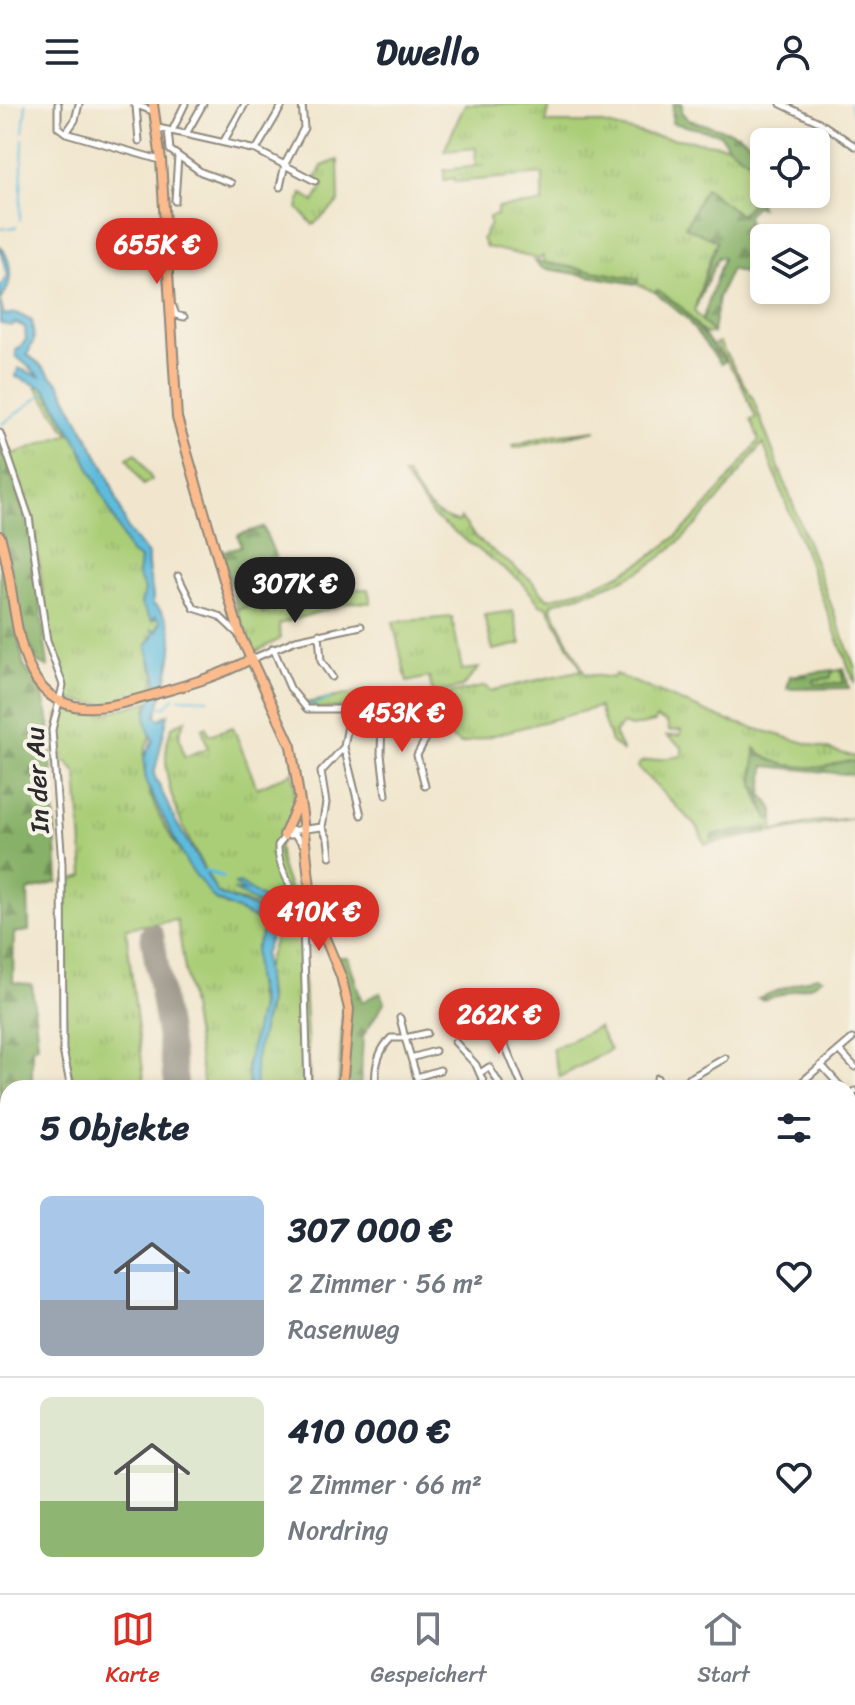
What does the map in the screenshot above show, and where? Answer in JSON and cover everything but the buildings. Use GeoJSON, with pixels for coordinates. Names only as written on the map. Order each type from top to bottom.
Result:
{"type":"FeatureCollection","features":[{"type":"Feature","properties":{"kind":"main road"},"geometry":{"type":"LineString","coordinates":[[154,108],[161,160],[177,418],[240,635],[291,746],[312,907],[341,976],[349,1009],[343,1080]]}},
{"type":"Feature","properties":{"kind":"main road"},"geometry":{"type":"LineString","coordinates":[[0,536],[13,584],[26,658],[38,682],[58,700],[82,708],[118,705],[180,687],[251,659]]}},
{"type":"Feature","properties":{"kind":"main road"},"geometry":{"type":"LineString","coordinates":[[284,835],[299,798]]}},
{"type":"Feature","properties":{"kind":"street"},"geometry":{"type":"LineString","coordinates":[[58,104],[58,127],[66,133],[161,160]]}},
{"type":"Feature","properties":{"kind":"street"},"geometry":{"type":"LineString","coordinates":[[66,133],[75,120],[79,104]]}},
{"type":"Feature","properties":{"kind":"street"},"geometry":{"type":"LineString","coordinates":[[185,104],[170,130],[168,147],[201,172],[231,183]]}},
{"type":"Feature","properties":{"kind":"street"},"geometry":{"type":"LineString","coordinates":[[186,135],[203,104]]}},
{"type":"Feature","properties":{"kind":"street"},"geometry":{"type":"LineString","coordinates":[[224,141],[245,104]]}},
{"type":"Feature","properties":{"kind":"street"},"geometry":{"type":"LineString","coordinates":[[256,150],[283,104]]}},
{"type":"Feature","properties":{"kind":"street"},"geometry":{"type":"LineString","coordinates":[[280,187],[285,164],[304,128],[302,104]]}},
{"type":"Feature","properties":{"kind":"street"},"geometry":{"type":"LineString","coordinates":[[781,104],[819,122],[855,146]]}},
{"type":"Feature","properties":{"kind":"street"},"geometry":{"type":"LineString","coordinates":[[139,141],[135,105],[154,108]]}},
{"type":"Feature","properties":{"kind":"street"},"geometry":{"type":"LineString","coordinates":[[158,128],[256,150],[315,181]]}},
{"type":"Feature","properties":{"kind":"street"},"geometry":{"type":"LineString","coordinates":[[175,201],[178,156]]}},
{"type":"Feature","properties":{"kind":"street"},"geometry":{"type":"LineString","coordinates":[[171,226],[168,260],[173,311],[184,317]]}},
{"type":"Feature","properties":{"kind":"street"},"geometry":{"type":"LineString","coordinates":[[168,260],[196,258]]}},
{"type":"Feature","properties":{"kind":"street","name":"In der Au"},"geometry":{"type":"LineString","coordinates":[[0,433],[36,544],[47,641],[63,685],[52,730],[62,864],[63,1050],[69,1080]]}},
{"type":"Feature","properties":{"kind":"street"},"geometry":{"type":"LineString","coordinates":[[178,576],[194,608],[219,616],[240,635]]}},
{"type":"Feature","properties":{"kind":"street"},"geometry":{"type":"LineString","coordinates":[[251,659],[273,648],[319,634],[361,626]]}},
{"type":"Feature","properties":{"kind":"street"},"geometry":{"type":"LineString","coordinates":[[319,634],[321,661],[332,677]]}},
{"type":"Feature","properties":{"kind":"street"},"geometry":{"type":"LineString","coordinates":[[273,648],[290,688],[307,709],[351,709],[382,717],[418,718],[442,732]]}},
{"type":"Feature","properties":{"kind":"street"},"geometry":{"type":"LineString","coordinates":[[351,709],[344,747],[361,815]]}},
{"type":"Feature","properties":{"kind":"street"},"geometry":{"type":"LineString","coordinates":[[382,717],[381,754],[386,795]]}},
{"type":"Feature","properties":{"kind":"street"},"geometry":{"type":"LineString","coordinates":[[425,786],[417,755],[432,727]]}},
{"type":"Feature","properties":{"kind":"street"},"geometry":{"type":"LineString","coordinates":[[330,856],[328,839],[322,827],[326,803],[321,772],[344,747]]}},
{"type":"Feature","properties":{"kind":"street"},"geometry":{"type":"LineString","coordinates":[[308,1080],[303,922],[298,899],[280,863],[278,845],[284,835],[322,827]]}},
{"type":"Feature","properties":{"kind":"street"},"geometry":{"type":"LineString","coordinates":[[284,835],[295,835],[304,845]]}},
{"type":"Feature","properties":{"kind":"street"},"geometry":{"type":"LineString","coordinates":[[488,1005],[520,1080]]}},
{"type":"Feature","properties":{"kind":"street"},"geometry":{"type":"LineString","coordinates":[[400,1018],[418,1080]]}},
{"type":"Feature","properties":{"kind":"street"},"geometry":{"type":"LineString","coordinates":[[376,1080],[376,1064],[391,1038],[427,1033]]}},
{"type":"Feature","properties":{"kind":"street"},"geometry":{"type":"LineString","coordinates":[[805,1080],[841,1052],[852,1039]]}},
{"type":"Feature","properties":{"kind":"street"},"geometry":{"type":"LineString","coordinates":[[455,1042],[483,1080]]}},
{"type":"Feature","properties":{"kind":"street"},"geometry":{"type":"LineString","coordinates":[[411,1058],[435,1051]]}},
{"type":"Feature","properties":{"kind":"street"},"geometry":{"type":"LineString","coordinates":[[841,1052],[855,1067]]}},
{"type":"Feature","properties":{"kind":"street"},"geometry":{"type":"LineString","coordinates":[[687,1080],[725,1058]]}},
{"type":"Feature","properties":{"kind":"street"},"geometry":{"type":"LineString","coordinates":[[480,1073],[489,1067],[497,1080]]}},
{"type":"Feature","properties":{"kind":"street"},"geometry":{"type":"LineString","coordinates":[[823,1067],[835,1080]]}},
{"type":"Feature","properties":{"kind":"street"},"geometry":{"type":"LineString","coordinates":[[417,1077],[440,1070]]}},
{"type":"Feature","properties":{"kind":"green space"},"geometry":{"type":"Polygon","coordinates":[[[465,104],[550,104],[546,123],[599,123],[648,135],[728,146],[750,161],[750,204],[722,234],[706,269],[694,311],[713,333],[705,334],[683,309],[658,290],[655,292],[637,284],[638,279],[543,262],[543,256],[539,259],[486,247],[482,239],[490,224],[489,217],[497,215],[497,208],[543,203],[543,174],[455,182],[454,178],[444,180],[444,170],[485,165],[475,166],[476,148],[444,151],[465,104]]]}},
{"type":"Feature","properties":{"kind":"green space"},"geometry":{"type":"Polygon","coordinates":[[[673,104],[682,104],[682,113],[689,120],[739,134],[750,143],[750,161],[728,146],[720,134],[672,123],[673,104]]]}},
{"type":"Feature","properties":{"kind":"green space"},"geometry":{"type":"Polygon","coordinates":[[[338,160],[339,202],[313,225],[298,208],[302,193],[314,202],[324,185],[315,181],[322,166],[338,160]]]}},
{"type":"Feature","properties":{"kind":"green space"},"geometry":{"type":"Polygon","coordinates":[[[705,188],[742,216],[750,204],[750,208],[753,208],[746,217],[749,221],[739,232],[750,243],[750,264],[744,273],[731,269],[718,297],[713,333],[702,321],[723,258],[718,257],[695,309],[717,241],[685,227],[705,188]]]}},
{"type":"Feature","properties":{"kind":"green space"},"geometry":{"type":"Polygon","coordinates":[[[534,261],[638,279],[637,284],[542,268],[534,261]]]}},
{"type":"Feature","properties":{"kind":"green space"},"geometry":{"type":"Polygon","coordinates":[[[658,290],[683,309],[725,361],[721,364],[685,317],[655,292],[658,290]]]}},
{"type":"Feature","properties":{"kind":"green space"},"geometry":{"type":"Polygon","coordinates":[[[719,342],[753,399],[855,668],[855,684],[763,443],[707,513],[658,559],[619,581],[553,603],[551,607],[585,674],[613,678],[615,674],[726,720],[855,757],[855,762],[819,768],[779,763],[759,753],[753,778],[761,804],[769,819],[774,818],[773,832],[811,822],[855,818],[705,844],[698,828],[637,767],[641,762],[682,756],[682,747],[667,736],[681,735],[681,730],[669,731],[667,722],[656,718],[655,722],[631,727],[623,724],[614,733],[623,752],[611,742],[599,707],[461,744],[416,716],[389,716],[361,706],[319,709],[306,703],[360,692],[400,704],[486,686],[489,691],[582,670],[546,605],[541,606],[522,582],[433,516],[403,475],[407,475],[434,511],[450,520],[459,522],[461,518],[476,538],[530,579],[548,599],[618,575],[646,560],[692,521],[759,440],[751,420],[756,418],[740,381],[715,344],[719,342]]]}},
{"type":"Feature","properties":{"kind":"green space"},"geometry":{"type":"Polygon","coordinates":[[[35,385],[44,388],[80,447],[130,553],[140,559],[145,590],[141,604],[154,620],[157,616],[161,621],[147,645],[152,669],[156,673],[152,689],[108,705],[69,700],[65,675],[49,635],[33,519],[10,455],[69,434],[35,385]]]}},
{"type":"Feature","properties":{"kind":"green space"},"geometry":{"type":"Polygon","coordinates":[[[597,430],[514,448],[513,445],[551,435],[597,430]]]}},
{"type":"Feature","properties":{"kind":"green space"},"geometry":{"type":"Polygon","coordinates":[[[0,441],[33,541],[48,667],[35,662],[19,619],[14,583],[0,530],[0,441]]]}},
{"type":"Feature","properties":{"kind":"green space"},"geometry":{"type":"Polygon","coordinates":[[[136,453],[152,480],[143,485],[127,458],[136,453]]]}},
{"type":"Feature","properties":{"kind":"green space"},"geometry":{"type":"Polygon","coordinates":[[[263,527],[278,562],[283,604],[263,614],[258,603],[237,610],[221,552],[241,546],[238,535],[263,527]]]}},
{"type":"Feature","properties":{"kind":"green space"},"geometry":{"type":"Polygon","coordinates":[[[0,547],[24,666],[43,695],[49,723],[58,882],[28,891],[29,931],[14,933],[13,982],[32,985],[38,1045],[32,1048],[32,1080],[0,1080],[0,547]]]}},
{"type":"Feature","properties":{"kind":"green space"},"geometry":{"type":"Polygon","coordinates":[[[368,589],[371,603],[352,602],[279,624],[280,639],[254,653],[237,610],[258,603],[263,614],[283,604],[283,599],[368,589]]]}},
{"type":"Feature","properties":{"kind":"green space"},"geometry":{"type":"Polygon","coordinates":[[[513,611],[521,644],[493,650],[484,615],[513,611]]]}},
{"type":"Feature","properties":{"kind":"green space"},"geometry":{"type":"Polygon","coordinates":[[[452,617],[462,670],[479,668],[462,687],[433,694],[429,677],[407,682],[393,622],[452,617]]]}},
{"type":"Feature","properties":{"kind":"green space"},"geometry":{"type":"Polygon","coordinates":[[[844,668],[849,688],[787,689],[790,676],[833,670],[830,678],[814,680],[814,684],[844,683],[840,669],[844,668]]]}},
{"type":"Feature","properties":{"kind":"green space"},"geometry":{"type":"Polygon","coordinates":[[[840,669],[845,683],[813,685],[814,680],[840,669]]]}},
{"type":"Feature","properties":{"kind":"green space"},"geometry":{"type":"Polygon","coordinates":[[[150,701],[146,709],[151,737],[145,752],[144,769],[156,809],[177,847],[213,898],[266,924],[255,977],[260,1012],[247,1066],[248,1080],[203,1080],[177,920],[126,928],[144,1080],[73,1080],[65,1053],[64,881],[84,876],[77,774],[67,762],[56,763],[57,716],[66,709],[106,713],[150,701]]]}},
{"type":"Feature","properties":{"kind":"green space"},"geometry":{"type":"Polygon","coordinates":[[[185,720],[179,734],[184,757],[208,748],[202,728],[206,727],[209,735],[233,727],[257,788],[293,772],[297,807],[278,846],[281,866],[300,918],[310,1080],[253,1080],[251,1071],[269,1003],[265,970],[276,935],[267,909],[218,894],[197,856],[170,791],[166,769],[172,727],[185,720]]]}},
{"type":"Feature","properties":{"kind":"green space"},"geometry":{"type":"Polygon","coordinates":[[[755,748],[767,758],[791,765],[823,767],[855,762],[855,775],[765,766],[762,794],[774,811],[774,818],[769,819],[754,784],[755,748]]]}},
{"type":"Feature","properties":{"kind":"green space"},"geometry":{"type":"Polygon","coordinates":[[[769,827],[768,831],[711,839],[712,835],[769,827]]]}},
{"type":"Feature","properties":{"kind":"green space"},"geometry":{"type":"Polygon","coordinates":[[[333,957],[348,957],[362,1002],[380,992],[385,1001],[363,1036],[360,1080],[339,1080],[344,994],[333,957]]]}},
{"type":"Feature","properties":{"kind":"green space"},"geometry":{"type":"Polygon","coordinates":[[[816,976],[822,978],[812,985],[763,1000],[758,998],[816,976]]]}},
{"type":"Feature","properties":{"kind":"green space"},"geometry":{"type":"Polygon","coordinates":[[[598,1027],[610,1050],[560,1077],[552,1049],[598,1027]]]}},
{"type":"Feature","properties":{"kind":"water"},"geometry":{"type":"Polygon","coordinates":[[[0,245],[9,266],[10,280],[0,300],[0,287],[7,276],[0,245]]]}},
{"type":"Feature","properties":{"kind":"water"},"geometry":{"type":"Polygon","coordinates":[[[0,301],[4,315],[16,313],[32,321],[34,340],[27,355],[59,383],[107,473],[128,530],[148,555],[153,604],[164,614],[172,641],[168,672],[156,716],[160,719],[168,714],[154,775],[176,822],[218,894],[263,911],[271,921],[267,909],[233,890],[245,892],[235,884],[240,883],[263,899],[276,921],[264,955],[268,1002],[255,1062],[256,1080],[248,1080],[247,1066],[261,1003],[255,977],[255,949],[266,924],[214,899],[187,864],[146,783],[144,758],[153,740],[146,719],[156,684],[147,645],[154,635],[152,629],[157,632],[161,621],[155,616],[152,621],[141,604],[145,590],[138,575],[140,559],[130,553],[80,447],[52,398],[44,388],[16,377],[18,368],[41,377],[16,356],[16,351],[26,340],[25,327],[0,323],[0,301]]]}},
{"type":"Feature","properties":{"kind":"waterway"},"geometry":{"type":"LineString","coordinates":[[23,132],[26,104]]}},
{"type":"Feature","properties":{"kind":"waterway"},"geometry":{"type":"LineString","coordinates":[[850,104],[855,118]]}},
{"type":"Feature","properties":{"kind":"waterway"},"geometry":{"type":"LineString","coordinates":[[20,220],[23,139]]}},
{"type":"Feature","properties":{"kind":"waterway"},"geometry":{"type":"LineString","coordinates":[[0,229],[16,227]]}},
{"type":"Feature","properties":{"kind":"waterway"},"geometry":{"type":"LineString","coordinates":[[2,424],[46,392]]}},
{"type":"Feature","properties":{"kind":"waterway"},"geometry":{"type":"LineString","coordinates":[[159,707],[165,707],[174,698]]}},
{"type":"Feature","properties":{"kind":"waterway"},"geometry":{"type":"LineString","coordinates":[[179,698],[209,699]]}},
{"type":"Feature","properties":{"kind":"waterway"},"geometry":{"type":"LineString","coordinates":[[309,705],[331,699]]}},
{"type":"Feature","properties":{"kind":"waterway"},"geometry":{"type":"LineString","coordinates":[[205,871],[223,877]]}},
{"type":"Feature","properties":{"kind":"runway"},"geometry":{"type":"LineString","coordinates":[[152,935],[176,1080]]}}]}
